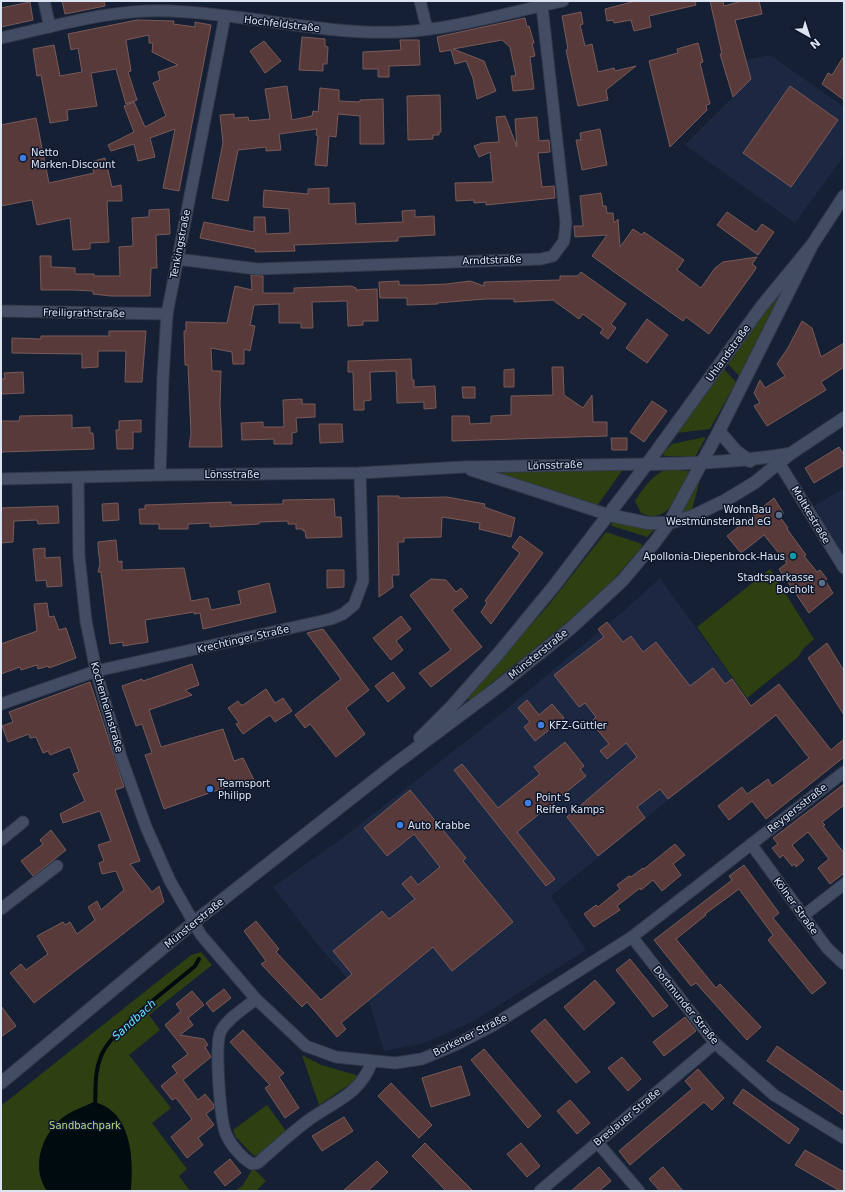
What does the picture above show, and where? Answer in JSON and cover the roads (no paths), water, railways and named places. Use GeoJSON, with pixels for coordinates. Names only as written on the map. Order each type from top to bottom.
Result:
{"type":"FeatureCollection","features":[{"type":"Feature","properties":{"kind":"main road","name":"Uhlandstraße"},"geometry":{"type":"LineString","coordinates":[[647,464],[761,307],[812,245],[844,196]]}},
{"type":"Feature","properties":{"kind":"main road","name":"Uhlandstraße"},"geometry":{"type":"LineString","coordinates":[[719,431],[812,245]]}},
{"type":"Feature","properties":{"kind":"main road"},"geometry":{"type":"LineString","coordinates":[[609,515],[648,523],[669,524],[693,516],[726,500],[754,483],[790,454],[844,418]]}},
{"type":"Feature","properties":{"kind":"main road"},"geometry":{"type":"LineString","coordinates":[[719,431],[736,451],[750,461]]}},
{"type":"Feature","properties":{"kind":"main road","name":"Münsterstraße"},"geometry":{"type":"LineString","coordinates":[[1,1083],[193,923],[391,767],[498,687],[571,628],[622,580],[656,542],[669,524],[719,431]]}},
{"type":"Feature","properties":{"kind":"main road"},"geometry":{"type":"LineString","coordinates":[[647,464],[701,464],[750,461],[790,454]]}},
{"type":"Feature","properties":{"kind":"main road","name":"Münsterstraße"},"geometry":{"type":"LineString","coordinates":[[391,767],[453,705],[498,654],[554,586],[647,464]]}},
{"type":"Feature","properties":{"kind":"street"},"geometry":{"type":"LineString","coordinates":[[44,1],[50,27]]}},
{"type":"Feature","properties":{"kind":"street"},"geometry":{"type":"LineString","coordinates":[[420,1],[427,29]]}},
{"type":"Feature","properties":{"kind":"street","name":"Hochfeldstraße"},"geometry":{"type":"LineString","coordinates":[[1,38],[101,17],[144,11],[170,11],[225,16],[303,27],[399,32],[427,29],[564,1]]}},
{"type":"Feature","properties":{"kind":"street","name":"Arndtstraße"},"geometry":{"type":"LineString","coordinates":[[177,259],[257,269],[541,259],[553,256],[564,241],[566,223],[542,6]]}},
{"type":"Feature","properties":{"kind":"street","name":"Tenkingstraße"},"geometry":{"type":"LineString","coordinates":[[160,474],[163,376],[167,314],[225,16]]}},
{"type":"Feature","properties":{"kind":"street","name":"Freiligrathstraße"},"geometry":{"type":"LineString","coordinates":[[1,311],[167,314]]}},
{"type":"Feature","properties":{"kind":"street","name":"Moltkestraße"},"geometry":{"type":"LineString","coordinates":[[779,462],[844,568]]}},
{"type":"Feature","properties":{"kind":"street","name":"Lönsstraße"},"geometry":{"type":"LineString","coordinates":[[1,480],[160,474],[360,473],[463,468],[647,464]]}},
{"type":"Feature","properties":{"kind":"street","name":"Lönsstraße"},"geometry":{"type":"LineString","coordinates":[[463,468],[609,515]]}},
{"type":"Feature","properties":{"kind":"street","name":"Krechtinger Straße"},"geometry":{"type":"LineString","coordinates":[[1,704],[96,671],[316,623],[343,614],[354,605],[363,580],[360,473]]}},
{"type":"Feature","properties":{"kind":"street","name":"Kochenheimstraße"},"geometry":{"type":"LineString","coordinates":[[78,478],[81,589],[96,671],[121,757],[146,827],[170,881],[193,923]]}},
{"type":"Feature","properties":{"kind":"street","name":"Reygersstraße"},"geometry":{"type":"LineString","coordinates":[[751,844],[844,772]]}},
{"type":"Feature","properties":{"kind":"street"},"geometry":{"type":"LineString","coordinates":[[1,840],[23,822]]}},
{"type":"Feature","properties":{"kind":"street","name":"Borkener Straße"},"geometry":{"type":"LineString","coordinates":[[193,923],[256,999],[306,1046],[336,1058],[395,1063],[422,1060],[492,1026],[632,937],[751,844]]}},
{"type":"Feature","properties":{"kind":"street","name":"Kölner Straße"},"geometry":{"type":"LineString","coordinates":[[751,844],[827,948],[844,964]]}},
{"type":"Feature","properties":{"kind":"street"},"geometry":{"type":"LineString","coordinates":[[1,909],[57,866]]}},
{"type":"Feature","properties":{"kind":"street"},"geometry":{"type":"LineString","coordinates":[[803,916],[844,884]]}},
{"type":"Feature","properties":{"kind":"street","name":"Dortmunder Straße"},"geometry":{"type":"LineString","coordinates":[[632,937],[716,1043],[774,1094],[844,1138]]}},
{"type":"Feature","properties":{"kind":"street"},"geometry":{"type":"LineString","coordinates":[[256,999],[230,1021],[221,1032],[218,1046],[222,1119],[226,1134],[246,1160],[252,1164],[258,1163],[310,1119],[358,1086],[366,1076],[372,1062]]}},
{"type":"Feature","properties":{"kind":"street","name":"Breslauer Straße"},"geometry":{"type":"LineString","coordinates":[[540,1191],[716,1043]]}},
{"type":"Feature","properties":{"kind":"street"},"geometry":{"type":"LineString","coordinates":[[597,1142],[639,1191]]}},
{"type":"Feature","properties":{"kind":"waterway","name":"Sandbach"},"geometry":{"type":"LineString","coordinates":[[95,1107],[97,1069],[101,1056],[107,1045],[129,1021],[195,966],[199,959]]}},
{"type":"Feature","properties":{"kind":"place","name":"Netto Marken-Discount"},"geometry":{"type":"Point","coordinates":[23,158]}},
{"type":"Feature","properties":{"kind":"place","name":"WohnBau Westmünsterland eG"},"geometry":{"type":"Point","coordinates":[779,515]}},
{"type":"Feature","properties":{"kind":"place","name":"Apollonia-Diepenbrock-Haus"},"geometry":{"type":"Point","coordinates":[793,556]}},
{"type":"Feature","properties":{"kind":"place","name":"Stadtsparkasse Bocholt"},"geometry":{"type":"Point","coordinates":[822,583]}},
{"type":"Feature","properties":{"kind":"place","name":"KFZ-Güttler"},"geometry":{"type":"Point","coordinates":[541,725]}},
{"type":"Feature","properties":{"kind":"place","name":"Teamsport Philipp"},"geometry":{"type":"Point","coordinates":[210,789]}},
{"type":"Feature","properties":{"kind":"place","name":"Point S Reifen Kamps"},"geometry":{"type":"Point","coordinates":[528,803]}},
{"type":"Feature","properties":{"kind":"place","name":"Auto Krabbe"},"geometry":{"type":"Point","coordinates":[400,825]}},
{"type":"Feature","properties":{"kind":"park label","name":"Sandbachpark"},"geometry":{"type":"Point","coordinates":[85,1125]}}]}
